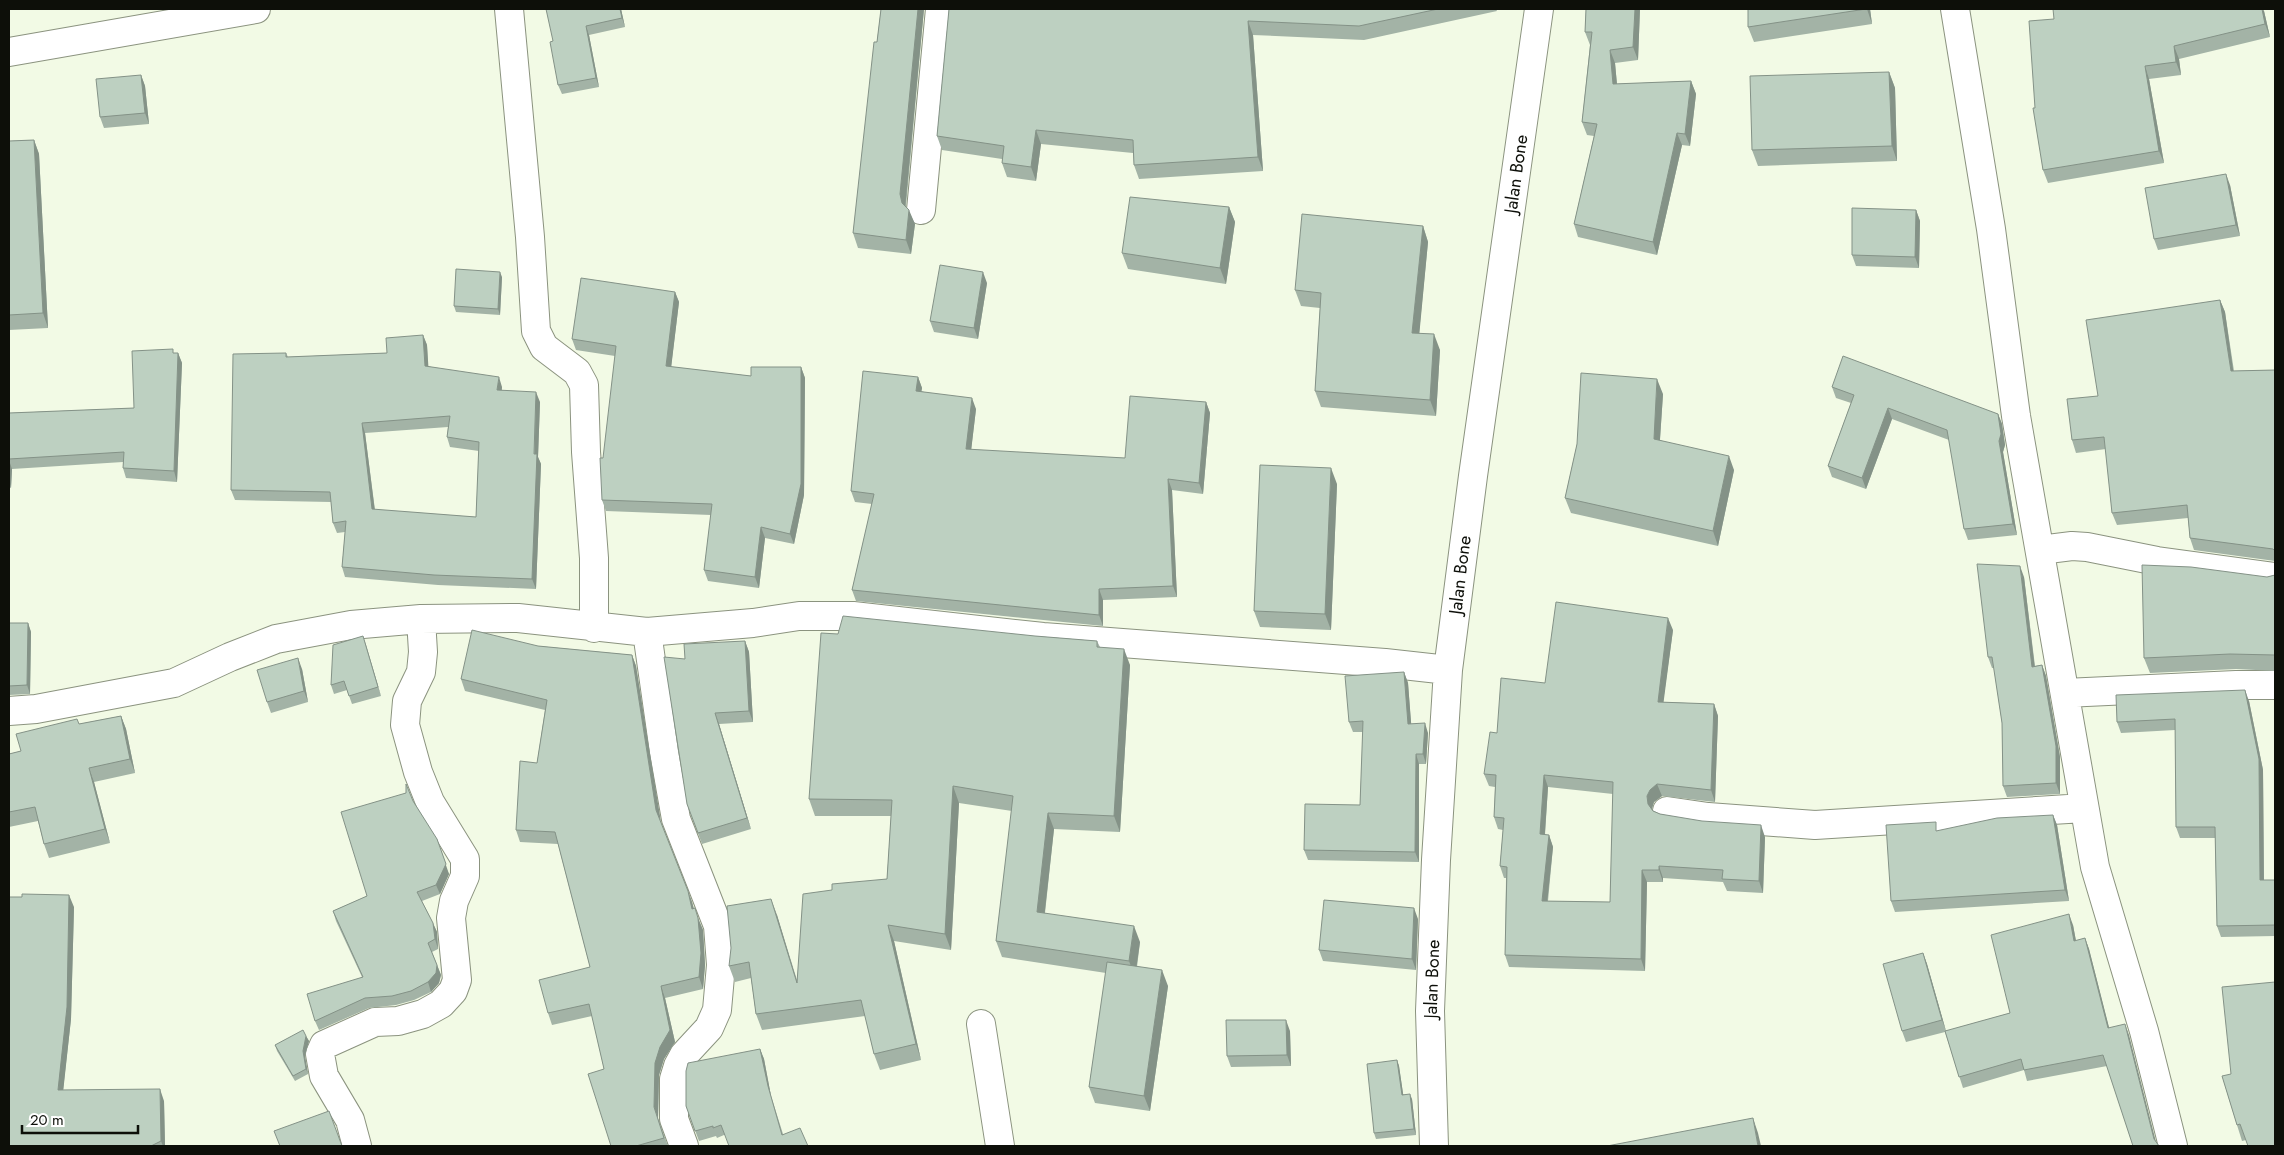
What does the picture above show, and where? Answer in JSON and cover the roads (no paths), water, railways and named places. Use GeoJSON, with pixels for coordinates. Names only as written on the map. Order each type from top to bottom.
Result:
{"type":"FeatureCollection","features":[{"type":"Feature","properties":{"kind":"street"},"geometry":{"type":"LineString","coordinates":[[9,52],[256,9]]}},
{"type":"Feature","properties":{"kind":"street"},"geometry":{"type":"LineString","coordinates":[[509,9],[530,237],[536,330],[544,347],[577,372],[584,384],[586,452],[594,558],[594,628]]}},
{"type":"Feature","properties":{"kind":"street"},"geometry":{"type":"LineString","coordinates":[[921,210],[940,9]]}},
{"type":"Feature","properties":{"kind":"street","name":"Jalan Bone"},"geometry":{"type":"LineString","coordinates":[[1434,1146],[1430,1011],[1436,860],[1448,670],[1472,476],[1539,9]]}},
{"type":"Feature","properties":{"kind":"street"},"geometry":{"type":"LineString","coordinates":[[1955,9],[1991,229],[2016,416],[2095,867],[2144,1031],[2173,1146]]}},
{"type":"Feature","properties":{"kind":"street"},"geometry":{"type":"LineString","coordinates":[[2040,550],[2072,546],[2088,547],[2157,561],[2275,577]]}},
{"type":"Feature","properties":{"kind":"street"},"geometry":{"type":"LineString","coordinates":[[9,711],[46,708],[174,683],[230,657],[276,639],[351,625],[421,619],[518,618],[594,628],[647,632],[753,623],[799,616],[853,616],[1043,637],[1385,663],[1448,670]]}},
{"type":"Feature","properties":{"kind":"street"},"geometry":{"type":"LineString","coordinates":[[357,1146],[350,1120],[324,1076],[320,1054],[324,1046],[375,1022],[398,1021],[423,1014],[441,1004],[453,991],[457,980],[451,918],[454,901],[465,876],[465,859],[430,802],[418,772],[405,725],[408,701],[421,672],[423,652],[421,619]]}},
{"type":"Feature","properties":{"kind":"street"},"geometry":{"type":"LineString","coordinates":[[647,632],[664,752],[676,819],[718,926],[721,965],[717,1010],[709,1028],[684,1055],[674,1080],[674,1119],[684,1146]]}},
{"type":"Feature","properties":{"kind":"street"},"geometry":{"type":"LineString","coordinates":[[2065,693],[2275,685]]}},
{"type":"Feature","properties":{"kind":"street"},"geometry":{"type":"LineString","coordinates":[[1667,811],[1708,817],[1815,825],[2084,808]]}},
{"type":"Feature","properties":{"kind":"street"},"geometry":{"type":"LineString","coordinates":[[980,1024],[1000,1146]]}}]}
